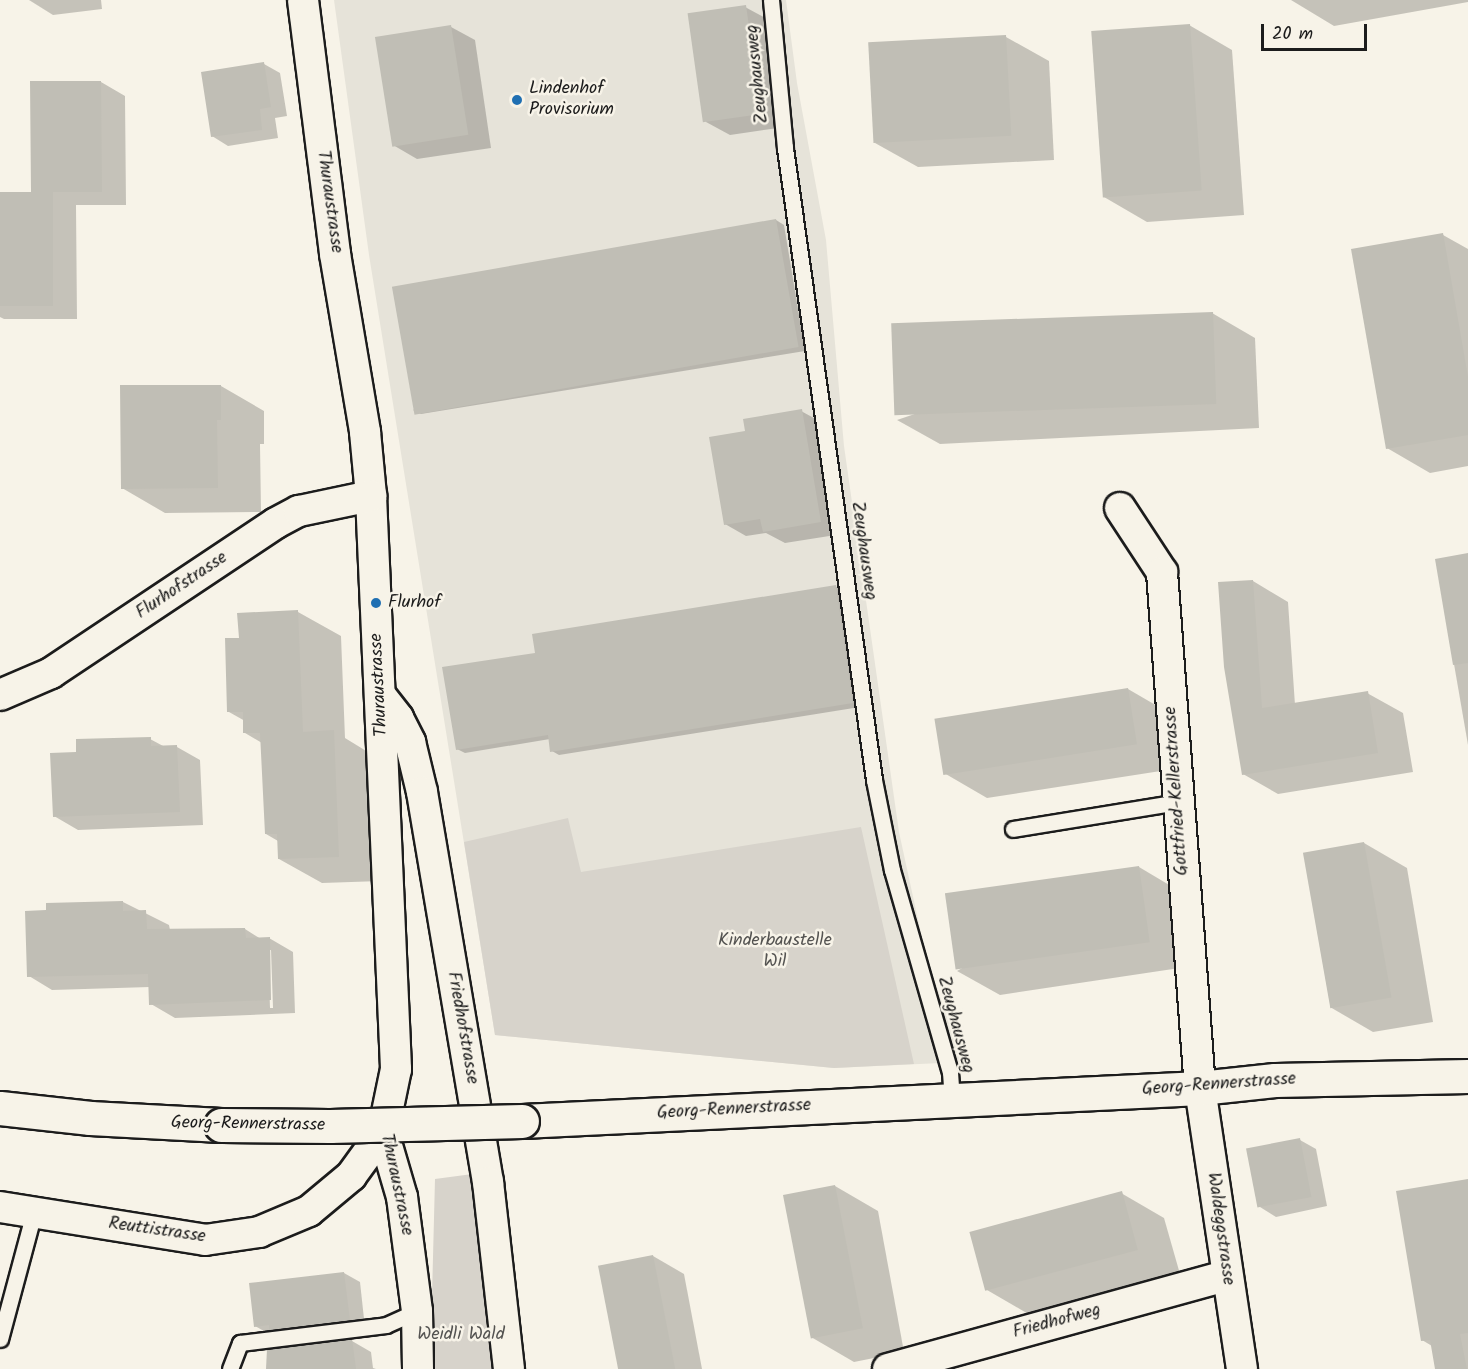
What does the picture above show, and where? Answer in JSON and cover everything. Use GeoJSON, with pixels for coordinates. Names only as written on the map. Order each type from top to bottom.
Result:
{"type":"FeatureCollection","features":[{"type":"Feature","properties":{"kind":"main road","name":"Georg-Rennerstrasse"},"geometry":{"type":"LineString","coordinates":[[0,1108],[101,1119],[221,1125],[352,1126],[522,1121],[1200,1088],[1275,1080],[1468,1076]]}},
{"type":"Feature","properties":{"kind":"street","name":"Thuraustrasse"},"geometry":{"type":"LineString","coordinates":[[303,0],[335,254],[365,432],[371,496],[396,1069],[382,1131],[402,1197],[417,1311],[418,1369]]}},
{"type":"Feature","properties":{"kind":"street","name":"Flurhofstrasse"},"geometry":{"type":"LineString","coordinates":[[0,695],[51,673],[284,519],[299,511],[371,496]]}},
{"type":"Feature","properties":{"kind":"street","name":"Gottfried-Kellerstrasse"},"geometry":{"type":"LineString","coordinates":[[1120,508],[1162,572],[1200,1088]]}},
{"type":"Feature","properties":{"kind":"street","name":"Friedhofstrasse"},"geometry":{"type":"LineString","coordinates":[[381,696],[398,718],[410,742],[422,792],[488,1182],[509,1369]]}},
{"type":"Feature","properties":{"kind":"street","name":"Waldeggstrasse"},"geometry":{"type":"LineString","coordinates":[[1200,1088],[1226,1276],[1242,1369]]}},
{"type":"Feature","properties":{"kind":"street","name":"Reuttistrasse"},"geometry":{"type":"LineString","coordinates":[[0,1207],[205,1240],[259,1232],[309,1210],[351,1176],[382,1131]]}},
{"type":"Feature","properties":{"kind":"street","name":"Friedhofweg"},"geometry":{"type":"LineString","coordinates":[[888,1369],[1226,1276]]}},
{"type":"Feature","properties":{"kind":"lane","name":"Zeughausweg"},"geometry":{"type":"LineString","coordinates":[[771,0],[785,148],[874,780],[892,870],[950,1071],[952,1100]]}},
{"type":"Feature","properties":{"kind":"lane"},"geometry":{"type":"LineString","coordinates":[[1013,829],[1178,802]]}},
{"type":"Feature","properties":{"kind":"lane"},"geometry":{"type":"LineString","coordinates":[[0,1339],[4,1307],[34,1212]]}},
{"type":"Feature","properties":{"kind":"lane"},"geometry":{"type":"LineString","coordinates":[[230,1369],[240,1343],[386,1325],[417,1311]]}},
{"type":"Feature","properties":{"kind":"shaded area"},"geometry":{"type":"Polygon","coordinates":[[[334,0],[786,0],[797,83],[826,240],[844,446],[899,832],[925,952],[962,1062],[834,1068],[495,1035],[369,255],[334,0]]]}},
{"type":"Feature","properties":{"kind":"green space","name":"Kinderbaustelle Wil"},"geometry":{"type":"Polygon","coordinates":[[[568,818],[581,872],[861,827],[914,1064],[834,1068],[495,1035],[464,842],[568,818]]]}},
{"type":"Feature","properties":{"kind":"green space","name":"Weidli Wald"},"geometry":{"type":"Polygon","coordinates":[[[480,1173],[494,1369],[410,1369],[431,1335],[435,1179],[480,1173]]]}},
{"type":"Feature","properties":{"kind":"building"},"geometry":{"type":"Polygon","coordinates":[[[746,5],[761,114],[703,122],[688,13],[746,5]]]}},
{"type":"Feature","properties":{"kind":"building"},"geometry":{"type":"Polygon","coordinates":[[[1190,24],[1202,191],[1103,197],[1091,31],[1190,24]]]}},
{"type":"Feature","properties":{"kind":"building"},"geometry":{"type":"Polygon","coordinates":[[[451,25],[468,135],[392,147],[375,37],[451,25]]]}},
{"type":"Feature","properties":{"kind":"building"},"geometry":{"type":"Polygon","coordinates":[[[1006,35],[1011,136],[873,143],[868,42],[1006,35]]]}},
{"type":"Feature","properties":{"kind":"building"},"geometry":{"type":"Polygon","coordinates":[[[264,62],[271,107],[260,109],[262,130],[211,137],[201,72],[264,62]]]}},
{"type":"Feature","properties":{"kind":"building"},"geometry":{"type":"Polygon","coordinates":[[[30,81],[101,81],[102,192],[53,192],[53,306],[0,306],[0,192],[31,192],[30,81]]]}},
{"type":"Feature","properties":{"kind":"building"},"geometry":{"type":"Polygon","coordinates":[[[776,219],[799,347],[414,415],[392,287],[776,219]]]}},
{"type":"Feature","properties":{"kind":"building"},"geometry":{"type":"Polygon","coordinates":[[[1443,233],[1468,377],[1468,435],[1386,449],[1351,249],[1443,233]]]}},
{"type":"Feature","properties":{"kind":"building"},"geometry":{"type":"Polygon","coordinates":[[[1213,312],[1216,404],[894,415],[891,323],[1213,312]]]}},
{"type":"Feature","properties":{"kind":"building"},"geometry":{"type":"Polygon","coordinates":[[[120,385],[221,385],[221,420],[217,420],[218,488],[121,489],[120,385]]]}},
{"type":"Feature","properties":{"kind":"building"},"geometry":{"type":"Polygon","coordinates":[[[802,409],[821,522],[763,532],[760,519],[724,525],[709,437],[745,431],[743,419],[802,409]]]}},
{"type":"Feature","properties":{"kind":"building"},"geometry":{"type":"Polygon","coordinates":[[[1468,553],[1468,663],[1453,665],[1435,559],[1468,553]]]}},
{"type":"Feature","properties":{"kind":"building"},"geometry":{"type":"Polygon","coordinates":[[[1253,580],[1262,708],[1368,691],[1378,753],[1242,775],[1224,667],[1218,582],[1253,580]]]}},
{"type":"Feature","properties":{"kind":"building"},"geometry":{"type":"Polygon","coordinates":[[[836,585],[853,703],[550,752],[548,735],[456,750],[442,667],[535,653],[532,634],[836,585]]]}},
{"type":"Feature","properties":{"kind":"building"},"geometry":{"type":"Polygon","coordinates":[[[298,610],[303,732],[334,730],[339,857],[278,859],[277,834],[265,834],[260,733],[243,733],[243,712],[227,712],[225,638],[239,638],[237,613],[298,610]]]}},
{"type":"Feature","properties":{"kind":"building"},"geometry":{"type":"Polygon","coordinates":[[[1128,688],[1137,744],[943,775],[934,719],[1128,688]]]}},
{"type":"Feature","properties":{"kind":"building"},"geometry":{"type":"Polygon","coordinates":[[[151,737],[151,746],[177,745],[180,812],[53,817],[50,753],[76,752],[76,739],[151,737]]]}},
{"type":"Feature","properties":{"kind":"building"},"geometry":{"type":"Polygon","coordinates":[[[1364,842],[1391,998],[1330,1008],[1303,853],[1364,842]]]}},
{"type":"Feature","properties":{"kind":"building"},"geometry":{"type":"Polygon","coordinates":[[[1139,866],[1150,942],[956,970],[945,893],[1139,866]]]}},
{"type":"Feature","properties":{"kind":"building"},"geometry":{"type":"Polygon","coordinates":[[[123,901],[123,911],[146,910],[147,929],[245,928],[246,938],[270,937],[271,1000],[149,1005],[148,974],[27,977],[25,911],[46,910],[46,903],[123,901]]]}},
{"type":"Feature","properties":{"kind":"building"},"geometry":{"type":"Polygon","coordinates":[[[1300,1138],[1311,1197],[1257,1207],[1246,1148],[1300,1138]]]}},
{"type":"Feature","properties":{"kind":"building"},"geometry":{"type":"Polygon","coordinates":[[[1468,1179],[1468,1333],[1460,1334],[1467,1369],[1435,1369],[1430,1340],[1421,1341],[1396,1191],[1468,1179]]]}},
{"type":"Feature","properties":{"kind":"building"},"geometry":{"type":"Polygon","coordinates":[[[835,1185],[863,1328],[811,1338],[783,1195],[835,1185]]]}},
{"type":"Feature","properties":{"kind":"building"},"geometry":{"type":"Polygon","coordinates":[[[1122,1191],[1138,1250],[985,1291],[969,1232],[1122,1191]]]}},
{"type":"Feature","properties":{"kind":"building"},"geometry":{"type":"Polygon","coordinates":[[[653,1255],[675,1369],[618,1369],[598,1266],[653,1255]]]}},
{"type":"Feature","properties":{"kind":"building"},"geometry":{"type":"Polygon","coordinates":[[[344,1272],[350,1320],[269,1330],[269,1325],[254,1327],[249,1283],[344,1272]]]}},
{"type":"Feature","properties":{"kind":"building"},"geometry":{"type":"Polygon","coordinates":[[[352,1339],[356,1369],[266,1369],[267,1349],[352,1339]]]}},
{"type":"Feature","properties":{"kind":"place","name":"Lindenhof Provisorium"},"geometry":{"type":"Point","coordinates":[517,100]}},
{"type":"Feature","properties":{"kind":"place","name":"Flurhof"},"geometry":{"type":"Point","coordinates":[376,603]}}]}
